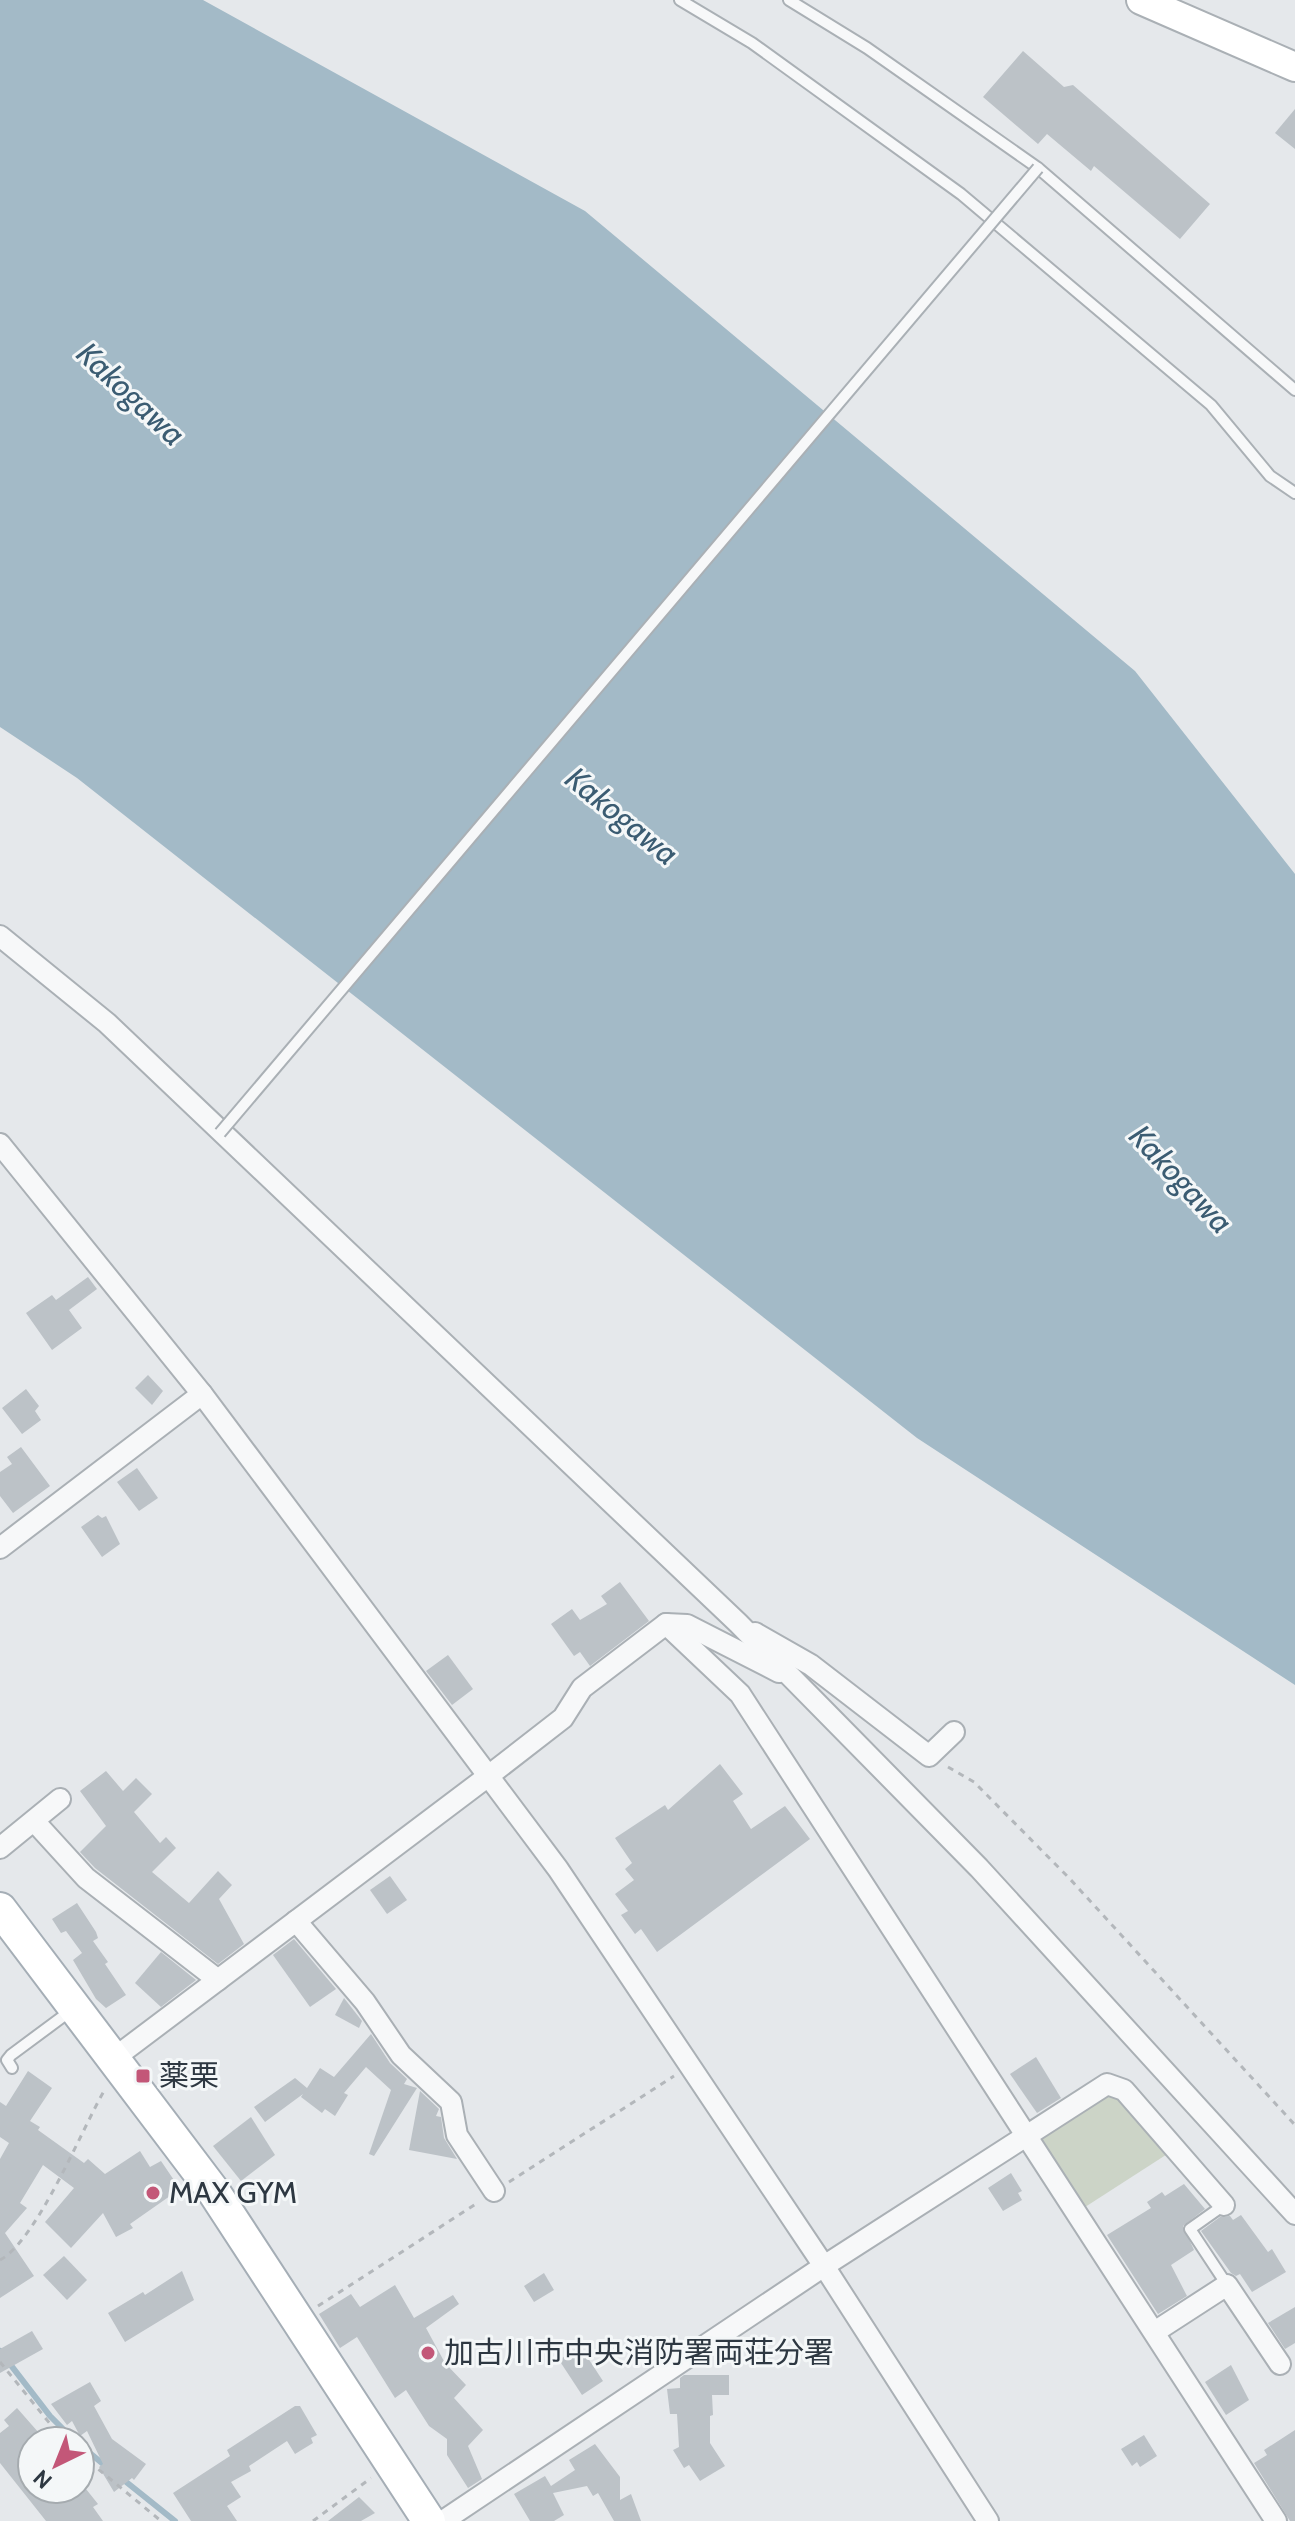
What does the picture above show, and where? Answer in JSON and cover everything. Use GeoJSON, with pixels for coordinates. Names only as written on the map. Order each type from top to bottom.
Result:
{"type":"FeatureCollection","features":[{"type":"Feature","properties":{"kind":"main road"},"geometry":{"type":"LineString","coordinates":[[1141,0],[1295,67]]}},
{"type":"Feature","properties":{"kind":"main road"},"geometry":{"type":"LineString","coordinates":[[0,1909],[214,2192],[429,2521]]}},
{"type":"Feature","properties":{"kind":"street"},"geometry":{"type":"LineString","coordinates":[[0,936],[107,1023],[738,1623],[979,1868],[1295,2214]]}},
{"type":"Feature","properties":{"kind":"street"},"geometry":{"type":"LineString","coordinates":[[0,1144],[202,1394],[558,1869],[824,2266],[988,2521]]}},
{"type":"Feature","properties":{"kind":"street"},"geometry":{"type":"LineString","coordinates":[[0,1548],[202,1394]]}},
{"type":"Feature","properties":{"kind":"street"},"geometry":{"type":"LineString","coordinates":[[738,1623],[811,1665],[929,1756],[954,1732]]}},
{"type":"Feature","properties":{"kind":"street"},"geometry":{"type":"LineString","coordinates":[[118,2065],[218,1980],[563,1718],[582,1688],[666,1624],[687,1625],[765,1668],[787,1674]]}},
{"type":"Feature","properties":{"kind":"street"},"geometry":{"type":"LineString","coordinates":[[666,1624],[740,1694],[1156,2331],[1276,2521]]}},
{"type":"Feature","properties":{"kind":"street"},"geometry":{"type":"LineString","coordinates":[[0,1848],[60,1799]]}},
{"type":"Feature","properties":{"kind":"street"},"geometry":{"type":"LineString","coordinates":[[34,1821],[86,1878],[218,1980]]}},
{"type":"Feature","properties":{"kind":"street"},"geometry":{"type":"LineString","coordinates":[[296,1921],[365,2002],[401,2055],[451,2102],[457,2135],[494,2191]]}},
{"type":"Feature","properties":{"kind":"street"},"geometry":{"type":"LineString","coordinates":[[443,2521],[824,2266],[1107,2084],[1115,2084],[1224,2205]]}},
{"type":"Feature","properties":{"kind":"street"},"geometry":{"type":"LineString","coordinates":[[1156,2331],[1227,2285],[1280,2364]]}},
{"type":"Feature","properties":{"kind":"lane"},"geometry":{"type":"LineString","coordinates":[[680,0],[752,43],[961,194],[1211,405],[1270,476],[1295,493]]}},
{"type":"Feature","properties":{"kind":"lane"},"geometry":{"type":"LineString","coordinates":[[789,0],[867,48],[1038,168],[1294,390]]}},
{"type":"Feature","properties":{"kind":"lane"},"geometry":{"type":"LineString","coordinates":[[220,1133],[1038,168]]}},
{"type":"Feature","properties":{"kind":"lane"},"geometry":{"type":"LineString","coordinates":[[1294,390],[1295,376]]}},
{"type":"Feature","properties":{"kind":"lane"},"geometry":{"type":"LineString","coordinates":[[12,2068],[7,2060],[11,2055],[75,2008]]}},
{"type":"Feature","properties":{"kind":"lane"},"geometry":{"type":"LineString","coordinates":[[1224,2205],[1190,2229],[1227,2285]]}},
{"type":"Feature","properties":{"kind":"path"},"geometry":{"type":"LineString","coordinates":[[929,1756],[974,1782],[1070,1879],[1295,2125]]}},
{"type":"Feature","properties":{"kind":"path"},"geometry":{"type":"LineString","coordinates":[[0,2260],[19,2246],[118,2065]]}},
{"type":"Feature","properties":{"kind":"path"},"geometry":{"type":"LineString","coordinates":[[0,2362],[51,2425]]}},
{"type":"Feature","properties":{"kind":"path"},"geometry":{"type":"LineString","coordinates":[[313,2521],[391,2462]]}},
{"type":"Feature","properties":{"kind":"path"},"geometry":{"type":"LineString","coordinates":[[96,2467],[161,2521]]}},
{"type":"Feature","properties":{"kind":"shaded area"},"geometry":{"type":"Polygon","coordinates":[[[1109,2090],[1116,2092],[1172,2151],[1082,2209],[1037,2137],[1109,2090]]]}},
{"type":"Feature","properties":{"kind":"water","name":"Kakogawa"},"geometry":{"type":"Polygon","coordinates":[[[0,0],[203,0],[585,211],[1135,671],[1295,874],[1295,1685],[917,1438],[77,778],[0,727],[0,0]]]}},
{"type":"Feature","properties":{"kind":"building"},"geometry":{"type":"Polygon","coordinates":[[[1023,51],[1064,87],[1073,85],[1210,204],[1180,239],[1094,166],[1091,171],[1047,134],[1038,144],[983,97],[1023,51]]]}},
{"type":"Feature","properties":{"kind":"building"},"geometry":{"type":"Polygon","coordinates":[[[1295,109],[1295,149],[1275,133],[1295,109]]]}},
{"type":"Feature","properties":{"kind":"building"},"geometry":{"type":"Polygon","coordinates":[[[88,1277],[97,1289],[69,1310],[82,1328],[52,1350],[26,1313],[52,1295],[56,1300],[88,1277]]]}},
{"type":"Feature","properties":{"kind":"building"},"geometry":{"type":"Polygon","coordinates":[[[148,1375],[163,1391],[152,1405],[135,1388],[148,1375]]]}},
{"type":"Feature","properties":{"kind":"building"},"geometry":{"type":"Polygon","coordinates":[[[26,1389],[39,1406],[35,1411],[41,1420],[22,1434],[2,1408],[26,1389]]]}},
{"type":"Feature","properties":{"kind":"building"},"geometry":{"type":"Polygon","coordinates":[[[21,1447],[50,1486],[13,1513],[0,1496],[0,1472],[12,1464],[7,1457],[21,1447]]]}},
{"type":"Feature","properties":{"kind":"building"},"geometry":{"type":"Polygon","coordinates":[[[137,1468],[158,1498],[139,1511],[117,1482],[137,1468]]]}},
{"type":"Feature","properties":{"kind":"building"},"geometry":{"type":"Polygon","coordinates":[[[98,1515],[102,1518],[106,1516],[120,1544],[102,1557],[81,1527],[98,1515]]]}},
{"type":"Feature","properties":{"kind":"building"},"geometry":{"type":"Polygon","coordinates":[[[620,1582],[649,1621],[590,1666],[580,1652],[574,1656],[551,1624],[572,1609],[580,1620],[607,1604],[601,1596],[620,1582]]]}},
{"type":"Feature","properties":{"kind":"building"},"geometry":{"type":"Polygon","coordinates":[[[448,1655],[473,1689],[452,1705],[426,1671],[448,1655]]]}},
{"type":"Feature","properties":{"kind":"building"},"geometry":{"type":"Polygon","coordinates":[[[720,1764],[743,1794],[733,1801],[751,1829],[785,1806],[810,1839],[657,1952],[641,1929],[635,1934],[621,1915],[628,1911],[615,1894],[634,1880],[625,1869],[632,1863],[615,1838],[665,1805],[668,1810],[720,1764]]]}},
{"type":"Feature","properties":{"kind":"building"},"geometry":{"type":"Polygon","coordinates":[[[106,1771],[123,1791],[136,1778],[152,1794],[134,1812],[160,1843],[166,1837],[176,1848],[152,1872],[189,1903],[218,1871],[232,1885],[219,1899],[244,1944],[218,1964],[95,1868],[80,1852],[106,1826],[80,1791],[106,1771]]]}},
{"type":"Feature","properties":{"kind":"building"},"geometry":{"type":"Polygon","coordinates":[[[390,1876],[407,1900],[387,1914],[370,1890],[390,1876]]]}},
{"type":"Feature","properties":{"kind":"building"},"geometry":{"type":"Polygon","coordinates":[[[77,1903],[96,1932],[98,1938],[93,1941],[108,1962],[105,1964],[126,1995],[106,2008],[96,1999],[73,1960],[82,1953],[66,1931],[61,1933],[52,1919],[77,1903]]]}},
{"type":"Feature","properties":{"kind":"building"},"geometry":{"type":"Polygon","coordinates":[[[294,1939],[336,1989],[310,2007],[273,1955],[294,1939]]]}},
{"type":"Feature","properties":{"kind":"building"},"geometry":{"type":"Polygon","coordinates":[[[161,1952],[196,1980],[161,2007],[135,1983],[161,1952]]]}},
{"type":"Feature","properties":{"kind":"building"},"geometry":{"type":"Polygon","coordinates":[[[344,1998],[362,2021],[359,2028],[335,2015],[344,1998]]]}},
{"type":"Feature","properties":{"kind":"building"},"geometry":{"type":"Polygon","coordinates":[[[371,2034],[390,2063],[407,2079],[404,2084],[417,2088],[374,2156],[369,2154],[391,2090],[366,2067],[344,2093],[348,2095],[335,2116],[325,2109],[322,2113],[301,2097],[303,2094],[265,2122],[254,2107],[295,2078],[307,2088],[320,2068],[334,2077],[371,2034]]]}},
{"type":"Feature","properties":{"kind":"building"},"geometry":{"type":"Polygon","coordinates":[[[1036,2057],[1061,2098],[1037,2113],[1010,2074],[1036,2057]]]}},
{"type":"Feature","properties":{"kind":"building"},"geometry":{"type":"Polygon","coordinates":[[[28,2071],[52,2088],[30,2121],[40,2127],[38,2130],[84,2163],[88,2159],[105,2174],[140,2151],[150,2167],[161,2161],[180,2189],[130,2224],[133,2228],[116,2237],[103,2213],[71,2248],[45,2222],[74,2188],[43,2165],[20,2203],[27,2208],[5,2233],[34,2276],[0,2298],[0,2159],[9,2143],[0,2137],[0,2102],[6,2106],[28,2071]]]}},
{"type":"Feature","properties":{"kind":"building"},"geometry":{"type":"Polygon","coordinates":[[[420,2091],[439,2109],[436,2116],[441,2117],[444,2138],[457,2159],[409,2150],[420,2091]]]}},
{"type":"Feature","properties":{"kind":"building"},"geometry":{"type":"Polygon","coordinates":[[[251,2117],[275,2155],[241,2181],[213,2146],[251,2117]]]}},
{"type":"Feature","properties":{"kind":"building"},"geometry":{"type":"Polygon","coordinates":[[[1011,2173],[1022,2191],[1018,2193],[1022,2200],[1003,2211],[988,2188],[1011,2173]]]}},
{"type":"Feature","properties":{"kind":"building"},"geometry":{"type":"Polygon","coordinates":[[[1184,2184],[1205,2209],[1183,2226],[1194,2250],[1171,2265],[1187,2296],[1158,2314],[1107,2235],[1151,2208],[1147,2202],[1162,2192],[1165,2196],[1184,2184]]]}},
{"type":"Feature","properties":{"kind":"building"},"geometry":{"type":"Polygon","coordinates":[[[1241,2215],[1268,2252],[1272,2249],[1286,2272],[1252,2292],[1240,2274],[1236,2276],[1231,2273],[1201,2231],[1220,2217],[1230,2216],[1233,2220],[1241,2215]]]}},
{"type":"Feature","properties":{"kind":"building"},"geometry":{"type":"Polygon","coordinates":[[[64,2256],[87,2280],[67,2300],[43,2275],[64,2256]]]}},
{"type":"Feature","properties":{"kind":"building"},"geometry":{"type":"Polygon","coordinates":[[[182,2271],[194,2300],[125,2342],[108,2313],[143,2292],[145,2295],[182,2271]]]}},
{"type":"Feature","properties":{"kind":"building"},"geometry":{"type":"Polygon","coordinates":[[[544,2273],[554,2290],[534,2302],[524,2286],[544,2273]]]}},
{"type":"Feature","properties":{"kind":"building"},"geometry":{"type":"Polygon","coordinates":[[[395,2285],[414,2318],[453,2295],[459,2304],[426,2328],[445,2363],[466,2385],[454,2398],[483,2430],[468,2446],[482,2479],[468,2488],[447,2455],[447,2439],[429,2426],[406,2390],[395,2398],[357,2337],[340,2348],[319,2314],[351,2294],[360,2307],[395,2285]]]}},
{"type":"Feature","properties":{"kind":"building"},"geometry":{"type":"Polygon","coordinates":[[[1295,2307],[1295,2343],[1285,2349],[1268,2323],[1295,2307]]]}},
{"type":"Feature","properties":{"kind":"building"},"geometry":{"type":"Polygon","coordinates":[[[32,2331],[43,2349],[0,2373],[0,2349],[32,2331]]]}},
{"type":"Feature","properties":{"kind":"building"},"geometry":{"type":"Polygon","coordinates":[[[580,2346],[603,2381],[582,2395],[559,2360],[580,2346]]]}},
{"type":"Feature","properties":{"kind":"building"},"geometry":{"type":"Polygon","coordinates":[[[1231,2365],[1249,2400],[1226,2415],[1205,2382],[1231,2365]]]}},
{"type":"Feature","properties":{"kind":"building"},"geometry":{"type":"Polygon","coordinates":[[[684,2375],[729,2375],[729,2395],[712,2395],[713,2415],[710,2416],[710,2443],[725,2466],[700,2481],[689,2465],[684,2468],[673,2450],[679,2447],[677,2414],[670,2414],[667,2389],[680,2388],[680,2378],[684,2375]]]}},
{"type":"Feature","properties":{"kind":"building"},"geometry":{"type":"Polygon","coordinates":[[[90,2382],[101,2401],[94,2406],[112,2439],[146,2464],[134,2480],[132,2478],[114,2492],[99,2467],[103,2464],[96,2450],[96,2425],[74,2425],[72,2421],[67,2425],[51,2404],[90,2382]]]}},
{"type":"Feature","properties":{"kind":"building"},"geometry":{"type":"Polygon","coordinates":[[[295,2406],[300,2406],[317,2435],[311,2438],[313,2443],[295,2454],[287,2441],[249,2466],[251,2471],[231,2482],[241,2497],[227,2506],[237,2521],[191,2521],[173,2493],[230,2456],[227,2450],[295,2406]]]}},
{"type":"Feature","properties":{"kind":"building"},"geometry":{"type":"Polygon","coordinates":[[[17,2408],[32,2425],[16,2425],[16,2483],[0,2463],[0,2433],[9,2426],[4,2420],[17,2408]]]}},
{"type":"Feature","properties":{"kind":"building"},"geometry":{"type":"Polygon","coordinates":[[[1295,2430],[1295,2521],[1290,2521],[1254,2463],[1267,2455],[1264,2450],[1295,2430]]]}},
{"type":"Feature","properties":{"kind":"building"},"geometry":{"type":"Polygon","coordinates":[[[1144,2435],[1157,2456],[1140,2467],[1137,2462],[1132,2466],[1121,2449],[1144,2435]]]}},
{"type":"Feature","properties":{"kind":"building"},"geometry":{"type":"Polygon","coordinates":[[[595,2444],[620,2477],[620,2500],[631,2494],[641,2521],[614,2521],[598,2493],[593,2496],[587,2486],[553,2493],[564,2515],[554,2521],[530,2521],[514,2494],[545,2476],[551,2486],[575,2470],[569,2460],[595,2444]]]}},
{"type":"Feature","properties":{"kind":"building"},"geometry":{"type":"Polygon","coordinates":[[[359,2497],[375,2513],[361,2521],[328,2521],[359,2497]]]}},
{"type":"Feature","properties":{"kind":"building"},"geometry":{"type":"Polygon","coordinates":[[[96,2502],[98,2504],[93,2507],[103,2521],[46,2521],[33,2505],[96,2505],[96,2502]]]}},
{"type":"Feature","properties":{"kind":"waterway"},"geometry":{"type":"LineString","coordinates":[[0,2351],[59,2425]]}},
{"type":"Feature","properties":{"kind":"waterway"},"geometry":{"type":"LineString","coordinates":[[96,2458],[108,2468]]}},
{"type":"Feature","properties":{"kind":"waterway"},"geometry":{"type":"LineString","coordinates":[[120,2477],[175,2521]]}},
{"type":"Feature","properties":{"kind":"place","name":"薬栗"},"geometry":{"type":"Point","coordinates":[143,2076]}},
{"type":"Feature","properties":{"kind":"place","name":"MAX GYM"},"geometry":{"type":"Point","coordinates":[153,2193]}},
{"type":"Feature","properties":{"kind":"place","name":"加古川市中央消防署両荘分署"},"geometry":{"type":"Point","coordinates":[428,2353]}}]}
